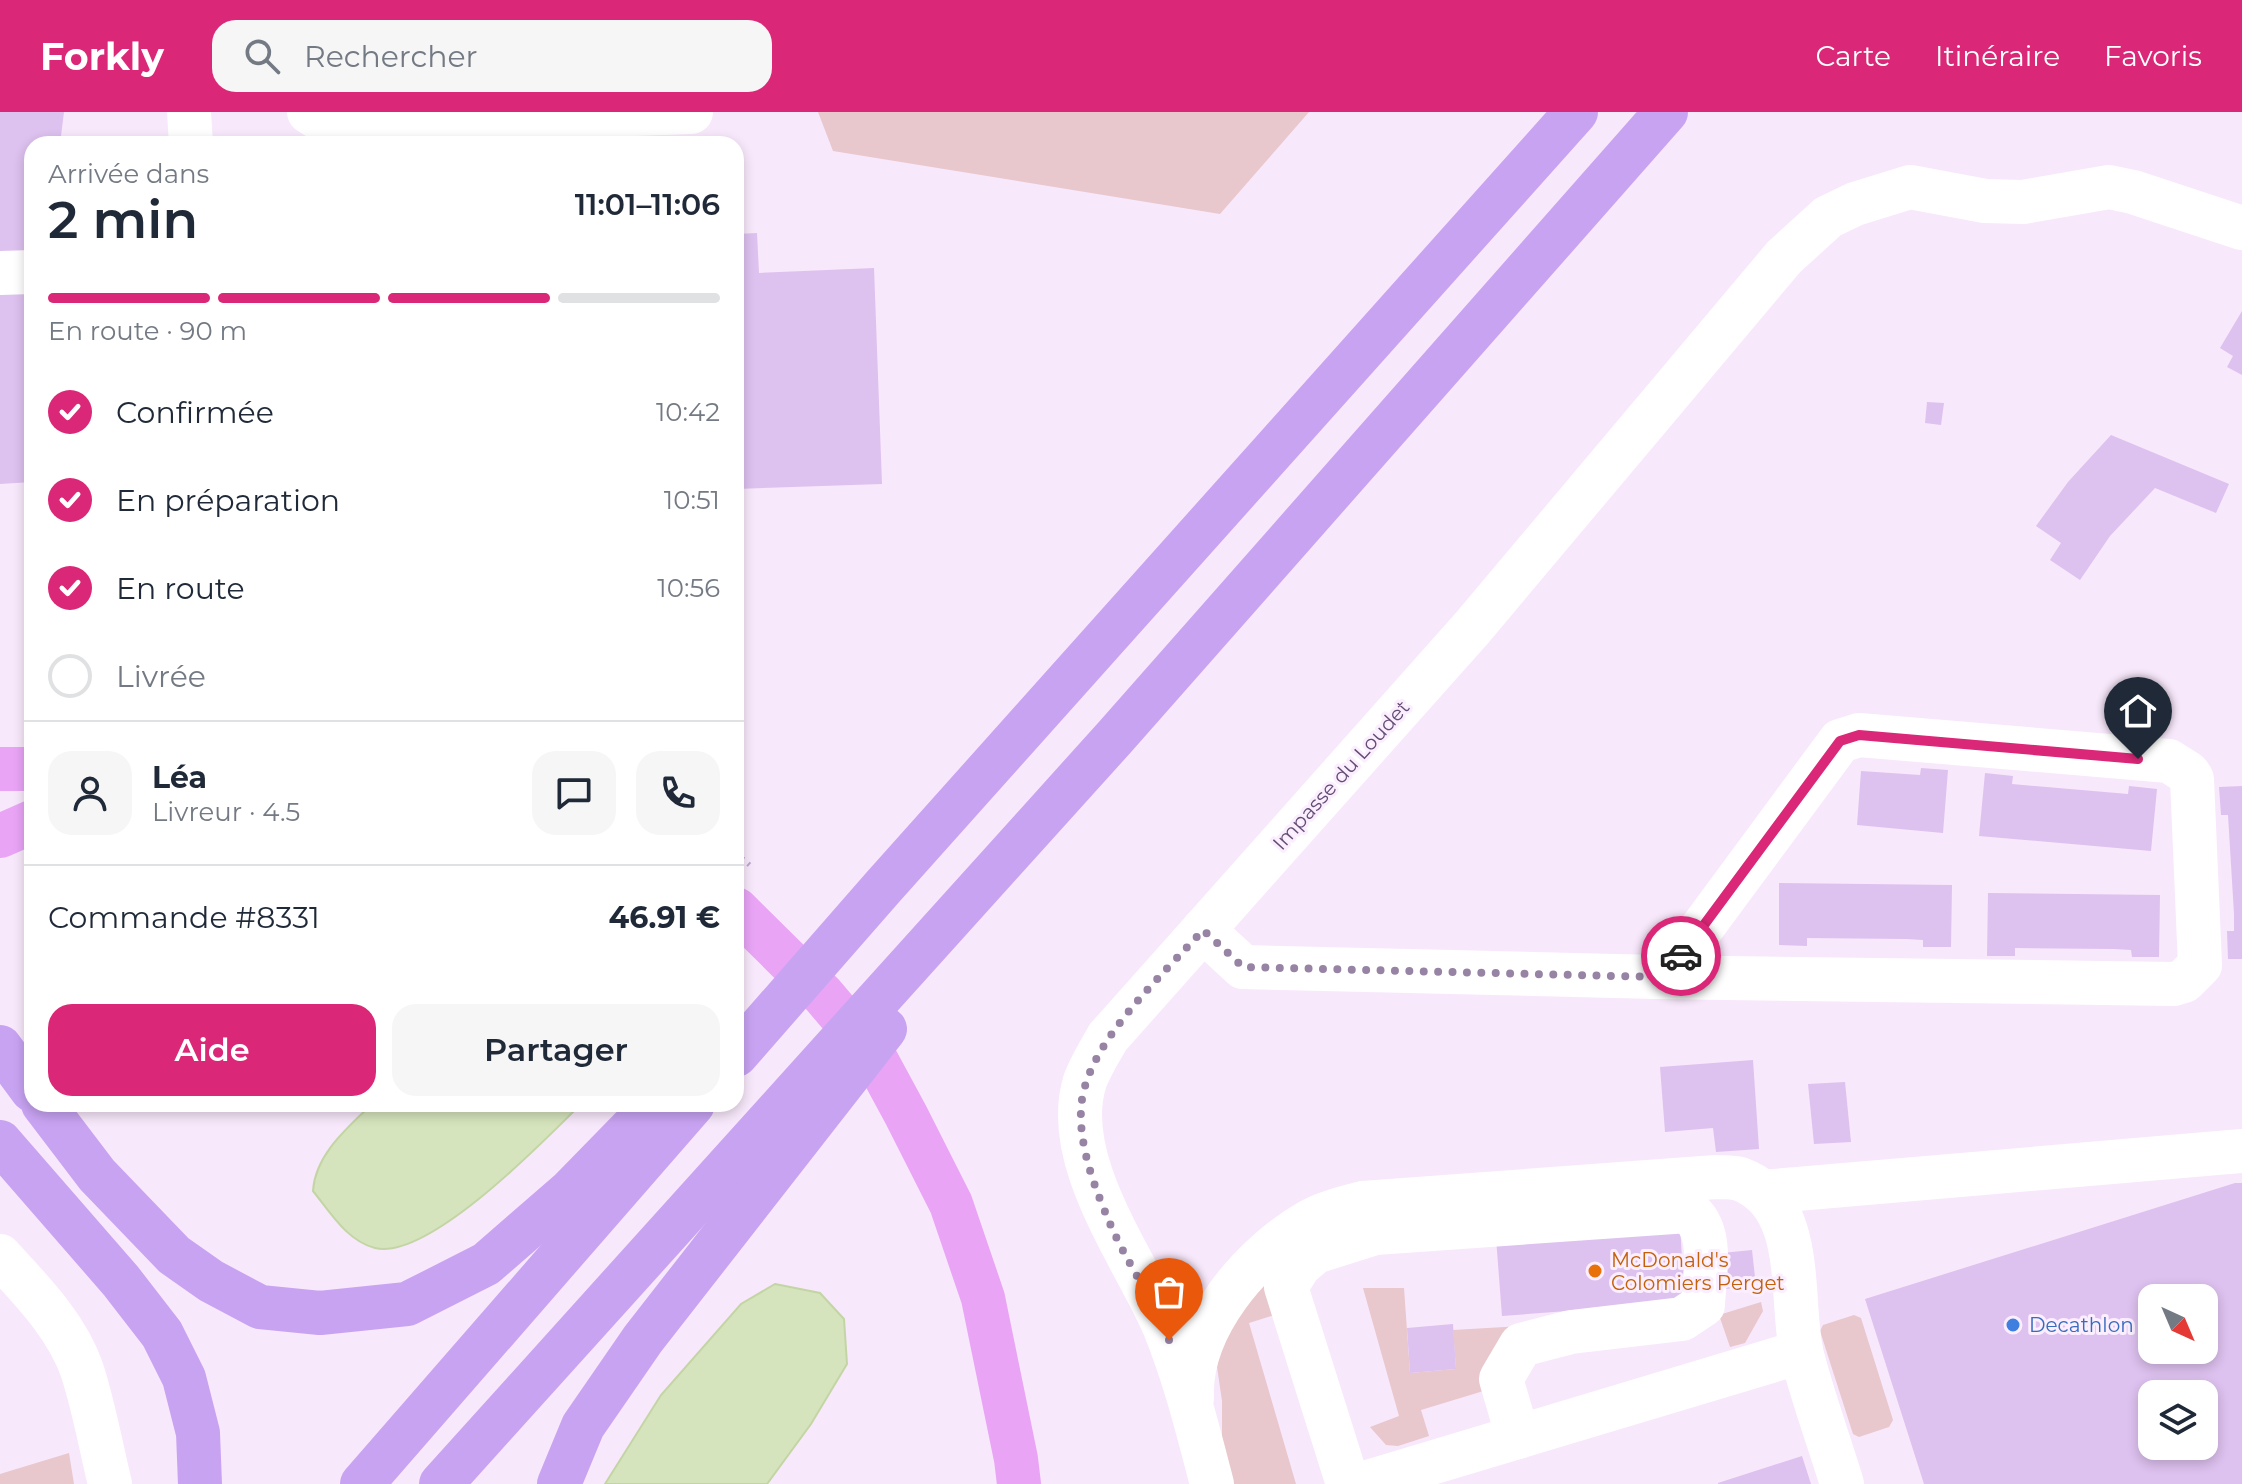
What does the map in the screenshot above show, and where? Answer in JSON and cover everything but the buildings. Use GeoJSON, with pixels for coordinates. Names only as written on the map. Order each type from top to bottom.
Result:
{"type":"FeatureCollection","features":[{"type":"Feature","properties":{"kind":"highway"},"geometry":{"type":"LineString","coordinates":[[744,1046],[1576,112]]}},
{"type":"Feature","properties":{"kind":"highway"},"geometry":{"type":"LineString","coordinates":[[441,1484],[1115,737],[1666,112]]}},
{"type":"Feature","properties":{"kind":"highway"},"geometry":{"type":"LineString","coordinates":[[559,1484],[583,1426],[643,1339],[1115,737]]}},
{"type":"Feature","properties":{"kind":"highway"},"geometry":{"type":"LineString","coordinates":[[744,1019],[883,887]]}},
{"type":"Feature","properties":{"kind":"highway"},"geometry":{"type":"LineString","coordinates":[[0,1047],[24,1079]]}},
{"type":"Feature","properties":{"kind":"highway"},"geometry":{"type":"LineString","coordinates":[[49,1112],[97,1175],[174,1255],[211,1281],[260,1307],[320,1313],[407,1304],[486,1264],[570,1191],[647,1112]]}},
{"type":"Feature","properties":{"kind":"highway"},"geometry":{"type":"LineString","coordinates":[[362,1484],[686,1112]]}},
{"type":"Feature","properties":{"kind":"highway"},"geometry":{"type":"LineString","coordinates":[[0,1142],[121,1281],[162,1334],[184,1378],[198,1433],[200,1484]]}},
{"type":"Feature","properties":{"kind":"main road"},"geometry":{"type":"LineString","coordinates":[[0,769],[24,769]]}},
{"type":"Feature","properties":{"kind":"main road"},"geometry":{"type":"LineString","coordinates":[[0,836],[24,826]]}},
{"type":"Feature","properties":{"kind":"main road"},"geometry":{"type":"LineString","coordinates":[[744,916],[823,995],[873,1054],[951,1204],[983,1298],[1019,1484]]}},
{"type":"Feature","properties":{"kind":"street"},"geometry":{"type":"LineString","coordinates":[[189,112],[190,136]]}},
{"type":"Feature","properties":{"kind":"street"},"geometry":{"type":"LineString","coordinates":[[309,112],[330,125],[691,112]]}},
{"type":"Feature","properties":{"kind":"street","name":"Impasse du Loudet"},"geometry":{"type":"LineString","coordinates":[[1212,1484],[1177,1358],[1112,1228],[1088,1164],[1080,1109],[1085,1083],[1108,1037],[1472,628],[1784,257],[1828,217],[1855,204],[1910,187],[1985,201],[2023,202],[2109,187],[2242,228]]}},
{"type":"Feature","properties":{"kind":"street"},"geometry":{"type":"LineString","coordinates":[[0,273],[24,272]]}},
{"type":"Feature","properties":{"kind":"street"},"geometry":{"type":"LineString","coordinates":[[1203,930],[1243,967],[1656,977],[2174,984],[2184,981],[2200,965],[2192,779],[2169,761],[1859,735],[1849,737],[1840,741],[1679,959],[1656,977]]}},
{"type":"Feature","properties":{"kind":"street"},"geometry":{"type":"LineString","coordinates":[[1762,1192],[2242,1151]]}},
{"type":"Feature","properties":{"kind":"street"},"geometry":{"type":"LineString","coordinates":[[1193,1413],[1191,1377],[1207,1331],[1263,1255],[1313,1219],[1363,1203],[1716,1177],[1740,1179],[1762,1192],[1779,1215],[1790,1243],[1801,1352],[1842,1484]]}},
{"type":"Feature","properties":{"kind":"street"},"geometry":{"type":"LineString","coordinates":[[1348,1484],[1286,1287],[1299,1266],[1315,1252],[1375,1233],[1688,1211],[1698,1218],[1705,1234],[1703,1305],[1682,1319],[1571,1332],[1521,1345],[1501,1379],[1518,1437]]}},
{"type":"Feature","properties":{"kind":"street"},"geometry":{"type":"LineString","coordinates":[[9,1279],[59,1326],[82,1370],[110,1484]]}},
{"type":"Feature","properties":{"kind":"street"},"geometry":{"type":"LineString","coordinates":[[1361,1484],[1801,1352]]}},
{"type":"Feature","properties":{"kind":"shaded area"},"geometry":{"type":"Polygon","coordinates":[[[818,112],[1309,112],[1220,214],[833,151],[818,112]]]}},
{"type":"Feature","properties":{"kind":"shaded area"},"geometry":{"type":"Polygon","coordinates":[[[364,1112],[573,1112],[514,1169],[454,1218],[398,1247],[375,1248],[356,1239],[313,1191],[315,1178],[326,1154],[364,1112]]]}},
{"type":"Feature","properties":{"kind":"shaded area"},"geometry":{"type":"Polygon","coordinates":[[[1272,1263],[1278,1314],[1249,1323],[1296,1484],[1233,1484],[1222,1442],[1222,1401],[1216,1360],[1250,1288],[1272,1263]]]}},
{"type":"Feature","properties":{"kind":"shaded area"},"geometry":{"type":"Polygon","coordinates":[[[775,1284],[820,1293],[844,1319],[847,1364],[811,1424],[767,1484],[605,1484],[661,1395],[741,1304],[775,1284]]]}},
{"type":"Feature","properties":{"kind":"shaded area"},"geometry":{"type":"Polygon","coordinates":[[[1363,1288],[1404,1288],[1410,1373],[1456,1369],[1453,1330],[1540,1325],[1490,1389],[1421,1410],[1429,1436],[1398,1446],[1386,1445],[1370,1427],[1399,1416],[1363,1288]]]}},
{"type":"Feature","properties":{"kind":"shaded area"},"geometry":{"type":"Polygon","coordinates":[[[1761,1302],[1763,1311],[1745,1343],[1730,1347],[1719,1315],[1761,1302]]]}},
{"type":"Feature","properties":{"kind":"shaded area"},"geometry":{"type":"Polygon","coordinates":[[[1854,1315],[1861,1318],[1893,1420],[1889,1427],[1859,1437],[1853,1434],[1820,1331],[1823,1325],[1854,1315]]]}},
{"type":"Feature","properties":{"kind":"shaded area"},"geometry":{"type":"Polygon","coordinates":[[[69,1453],[74,1484],[0,1484],[0,1474],[69,1453]]]}},
{"type":"Feature","properties":{"kind":"way so far"},"geometry":{"type":"LineString","coordinates":[[1169,1340],[1112,1228],[1088,1164],[1080,1109],[1092,1064],[1108,1037],[1203,930],[1243,967],[1656,977],[1681,956]]}},
{"type":"Feature","properties":{"kind":"place","name":"McDonald's Colomiers Perget"},"geometry":{"type":"Point","coordinates":[1595,1271]}},
{"type":"Feature","properties":{"kind":"place","name":"Decathlon"},"geometry":{"type":"Point","coordinates":[2013,1325]}},
{"type":"Feature","properties":{"kind":"route"},"geometry":{"type":"LineString","coordinates":[[1681,956],[1840,741],[1849,737],[1859,735],[2138,759]]}}]}
